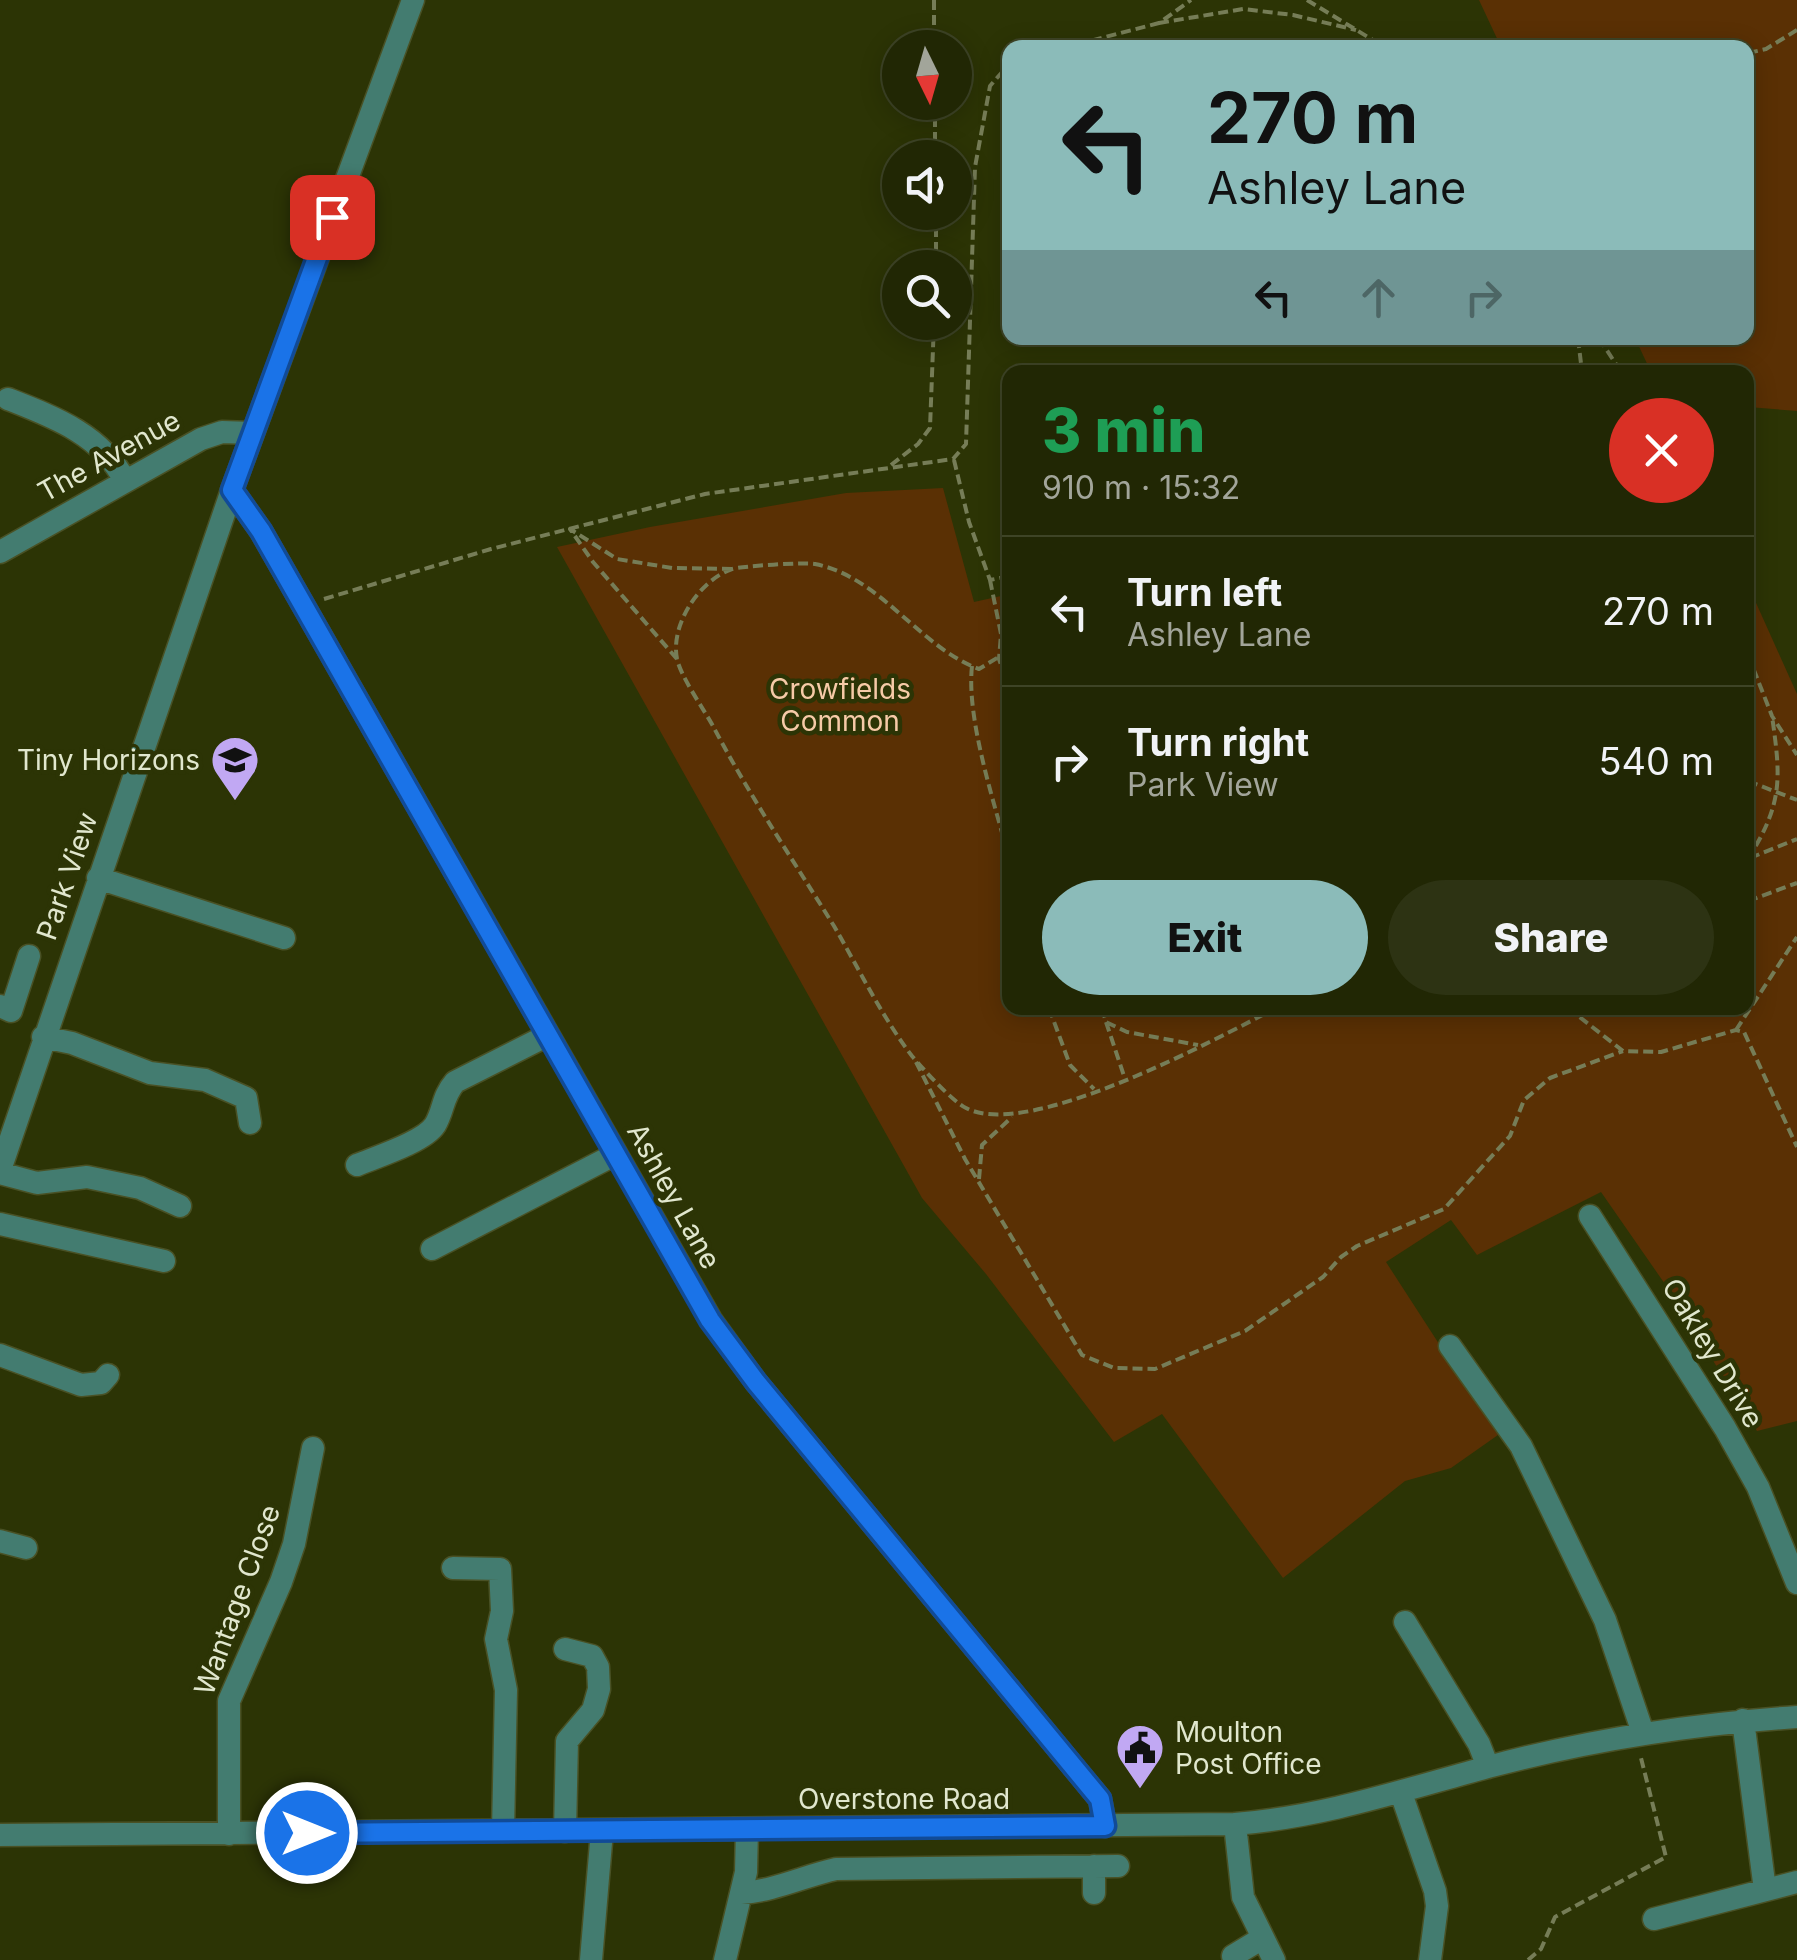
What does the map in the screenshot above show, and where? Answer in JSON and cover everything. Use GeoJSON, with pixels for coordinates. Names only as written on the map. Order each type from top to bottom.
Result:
{"type":"FeatureCollection","features":[{"type":"Feature","properties":{"kind":"street","name":"Park View"},"geometry":{"type":"LineString","coordinates":[[0,1171],[252,433],[412,0]]}},
{"type":"Feature","properties":{"kind":"street"},"geometry":{"type":"LineString","coordinates":[[8,399],[56,418],[83,434],[106,452],[125,481]]}},
{"type":"Feature","properties":{"kind":"street","name":"The Avenue"},"geometry":{"type":"LineString","coordinates":[[0,552],[201,438],[222,432],[252,433]]}},
{"type":"Feature","properties":{"kind":"street","name":"Ashley Lane"},"geometry":{"type":"LineString","coordinates":[[232,490],[304,605],[682,1272],[729,1347],[1100,1799],[1105,1826]]}},
{"type":"Feature","properties":{"kind":"street"},"geometry":{"type":"LineString","coordinates":[[98,878],[284,938]]}},
{"type":"Feature","properties":{"kind":"street"},"geometry":{"type":"LineString","coordinates":[[0,1006],[11,1010],[29,956]]}},
{"type":"Feature","properties":{"kind":"street"},"geometry":{"type":"LineString","coordinates":[[357,1166],[417,1139],[434,1126],[444,1094],[455,1082],[548,1035]]}},
{"type":"Feature","properties":{"kind":"street"},"geometry":{"type":"LineString","coordinates":[[44,1037],[150,1072],[205,1080],[246,1098],[250,1124]]}},
{"type":"Feature","properties":{"kind":"street"},"geometry":{"type":"LineString","coordinates":[[432,1250],[616,1154]]}},
{"type":"Feature","properties":{"kind":"street"},"geometry":{"type":"LineString","coordinates":[[0,1171],[37,1183],[87,1176],[140,1188],[180,1206]]}},
{"type":"Feature","properties":{"kind":"street","name":"Oakley Drive"},"geometry":{"type":"LineString","coordinates":[[1590,1216],[1725,1428],[1758,1487],[1797,1584]]}},
{"type":"Feature","properties":{"kind":"street"},"geometry":{"type":"LineString","coordinates":[[0,1224],[164,1261]]}},
{"type":"Feature","properties":{"kind":"street"},"geometry":{"type":"LineString","coordinates":[[1450,1346],[1521,1446],[1604,1620],[1639,1734]]}},
{"type":"Feature","properties":{"kind":"street"},"geometry":{"type":"LineString","coordinates":[[0,1356],[81,1385],[100,1383],[108,1375]]}},
{"type":"Feature","properties":{"kind":"street","name":"Wantage Close"},"geometry":{"type":"LineString","coordinates":[[229,1834],[228,1701],[294,1544],[313,1448]]}},
{"type":"Feature","properties":{"kind":"street"},"geometry":{"type":"LineString","coordinates":[[0,1541],[26,1548]]}},
{"type":"Feature","properties":{"kind":"street"},"geometry":{"type":"LineString","coordinates":[[453,1568],[500,1569],[502,1611],[496,1638],[506,1690],[503,1831]]}},
{"type":"Feature","properties":{"kind":"street"},"geometry":{"type":"LineString","coordinates":[[1405,1622],[1479,1744],[1488,1767]]}},
{"type":"Feature","properties":{"kind":"street"},"geometry":{"type":"LineString","coordinates":[[565,1649],[592,1656],[600,1676],[593,1710],[567,1741],[565,1831]]}},
{"type":"Feature","properties":{"kind":"street","name":"Overstone Road"},"geometry":{"type":"LineString","coordinates":[[0,1835],[1235,1824],[1308,1816],[1488,1767],[1639,1734],[1797,1716]]}},
{"type":"Feature","properties":{"kind":"street"},"geometry":{"type":"LineString","coordinates":[[1743,1720],[1765,1890]]}},
{"type":"Feature","properties":{"kind":"street"},"geometry":{"type":"LineString","coordinates":[[1401,1793],[1435,1892],[1437,1906],[1430,1960]]}},
{"type":"Feature","properties":{"kind":"street"},"geometry":{"type":"LineString","coordinates":[[1235,1824],[1243,1897],[1274,1960]]}},
{"type":"Feature","properties":{"kind":"street"},"geometry":{"type":"LineString","coordinates":[[725,1960],[746,1872],[748,1829]]}},
{"type":"Feature","properties":{"kind":"street"},"geometry":{"type":"LineString","coordinates":[[591,1960],[602,1831]]}},
{"type":"Feature","properties":{"kind":"street"},"geometry":{"type":"LineString","coordinates":[[1094,1866],[1094,1893]]}},
{"type":"Feature","properties":{"kind":"street"},"geometry":{"type":"LineString","coordinates":[[741,1894],[764,1892],[796,1878],[836,1869],[1118,1866]]}},
{"type":"Feature","properties":{"kind":"street"},"geometry":{"type":"LineString","coordinates":[[1654,1919],[1797,1882]]}},
{"type":"Feature","properties":{"kind":"street"},"geometry":{"type":"LineString","coordinates":[[1233,1956],[1261,1938]]}},
{"type":"Feature","properties":{"kind":"path"},"geometry":{"type":"LineString","coordinates":[[934,0],[934,30]]}},
{"type":"Feature","properties":{"kind":"path"},"geometry":{"type":"LineString","coordinates":[[1159,23],[1191,0]]}},
{"type":"Feature","properties":{"kind":"path"},"geometry":{"type":"LineString","coordinates":[[1307,0],[1373,40]]}},
{"type":"Feature","properties":{"kind":"path"},"geometry":{"type":"LineString","coordinates":[[1094,40],[1159,23],[1243,9],[1292,15],[1356,30]]}},
{"type":"Feature","properties":{"kind":"path"},"geometry":{"type":"LineString","coordinates":[[1754,52],[1797,30]]}},
{"type":"Feature","properties":{"kind":"path"},"geometry":{"type":"LineString","coordinates":[[304,605],[705,494],[954,459],[966,444],[975,166],[990,86],[1002,72]]}},
{"type":"Feature","properties":{"kind":"path"},"geometry":{"type":"LineString","coordinates":[[887,468],[918,444],[930,428],[933,340]]}},
{"type":"Feature","properties":{"kind":"path"},"geometry":{"type":"LineString","coordinates":[[954,459],[990,580],[1002,667]]}},
{"type":"Feature","properties":{"kind":"path"},"geometry":{"type":"LineString","coordinates":[[570,529],[617,559],[672,568],[813,564],[878,596],[959,662],[979,669],[1002,656]]}},
{"type":"Feature","properties":{"kind":"path"},"geometry":{"type":"LineString","coordinates":[[570,529],[593,562],[677,659],[725,749],[913,1056],[979,1182],[1082,1355],[1114,1368],[1155,1369],[1245,1331],[1323,1277],[1341,1256],[1357,1246],[1444,1209],[1510,1136],[1524,1100],[1550,1078],[1623,1051],[1660,1052],[1736,1030],[1744,1032],[1797,1147]]}},
{"type":"Feature","properties":{"kind":"path"},"geometry":{"type":"LineString","coordinates":[[677,659],[680,626],[690,601],[732,569]]}},
{"type":"Feature","properties":{"kind":"path"},"geometry":{"type":"LineString","coordinates":[[990,580],[1002,578]]}},
{"type":"Feature","properties":{"kind":"path"},"geometry":{"type":"LineString","coordinates":[[972,666],[970,684],[979,736],[1002,829]]}},
{"type":"Feature","properties":{"kind":"path"},"geometry":{"type":"LineString","coordinates":[[1754,670],[1772,716],[1797,755]]}},
{"type":"Feature","properties":{"kind":"path"},"geometry":{"type":"LineString","coordinates":[[1754,849],[1768,827],[1778,793],[1772,716]]}},
{"type":"Feature","properties":{"kind":"path"},"geometry":{"type":"LineString","coordinates":[[1754,783],[1797,800]]}},
{"type":"Feature","properties":{"kind":"path"},"geometry":{"type":"LineString","coordinates":[[1754,857],[1797,839]]}},
{"type":"Feature","properties":{"kind":"path"},"geometry":{"type":"LineString","coordinates":[[1754,900],[1797,883]]}},
{"type":"Feature","properties":{"kind":"path"},"geometry":{"type":"LineString","coordinates":[[1754,1003],[1797,937]]}},
{"type":"Feature","properties":{"kind":"path"},"geometry":{"type":"LineString","coordinates":[[1052,1015],[1070,1065],[1095,1090]]}},
{"type":"Feature","properties":{"kind":"path"},"geometry":{"type":"LineString","coordinates":[[1104,1015],[1125,1080]]}},
{"type":"Feature","properties":{"kind":"path"},"geometry":{"type":"LineString","coordinates":[[913,1056],[966,1108],[1000,1116],[1125,1080],[1262,1015]]}},
{"type":"Feature","properties":{"kind":"path"},"geometry":{"type":"LineString","coordinates":[[1577,1015],[1623,1051]]}},
{"type":"Feature","properties":{"kind":"path"},"geometry":{"type":"LineString","coordinates":[[1736,1030],[1746,1015]]}},
{"type":"Feature","properties":{"kind":"path"},"geometry":{"type":"LineString","coordinates":[[1106,1022],[1127,1032],[1201,1046]]}},
{"type":"Feature","properties":{"kind":"path"},"geometry":{"type":"LineString","coordinates":[[979,1182],[982,1145],[1016,1114]]}},
{"type":"Feature","properties":{"kind":"path"},"geometry":{"type":"LineString","coordinates":[[1528,1960],[1541,1949],[1556,1918],[1666,1857],[1639,1734]]}},
{"type":"Feature","properties":{"kind":"green space"},"geometry":{"type":"Polygon","coordinates":[[[1479,0],[1797,0],[1797,411],[1754,407],[1754,365],[1648,365],[1638,345],[1754,345],[1754,40],[1498,40],[1479,0]]]}},
{"type":"Feature","properties":{"kind":"green space","name":"Crowfields Common"},"geometry":{"type":"Polygon","coordinates":[[[943,488],[974,602],[1002,596],[1002,1015],[1754,1015],[1754,598],[1797,694],[1797,1421],[1757,1431],[1667,1287],[1601,1192],[1477,1255],[1451,1220],[1386,1262],[1498,1435],[1451,1468],[1405,1481],[1283,1578],[1162,1414],[1114,1442],[986,1274],[922,1198],[557,547],[846,493],[943,488]]]}},
{"type":"Feature","properties":{"kind":"place","name":"Tiny Horizons"},"geometry":{"type":"Point","coordinates":[235,802]}},
{"type":"Feature","properties":{"kind":"place","name":"Moulton Post Office"},"geometry":{"type":"Point","coordinates":[1140,1790]}},
{"type":"Feature","properties":{"kind":"route"},"geometry":{"type":"LineString","coordinates":[[307,1833],[1105,1826],[1100,1799],[756,1382],[710,1320],[261,531],[232,490],[332,217]]}}]}
